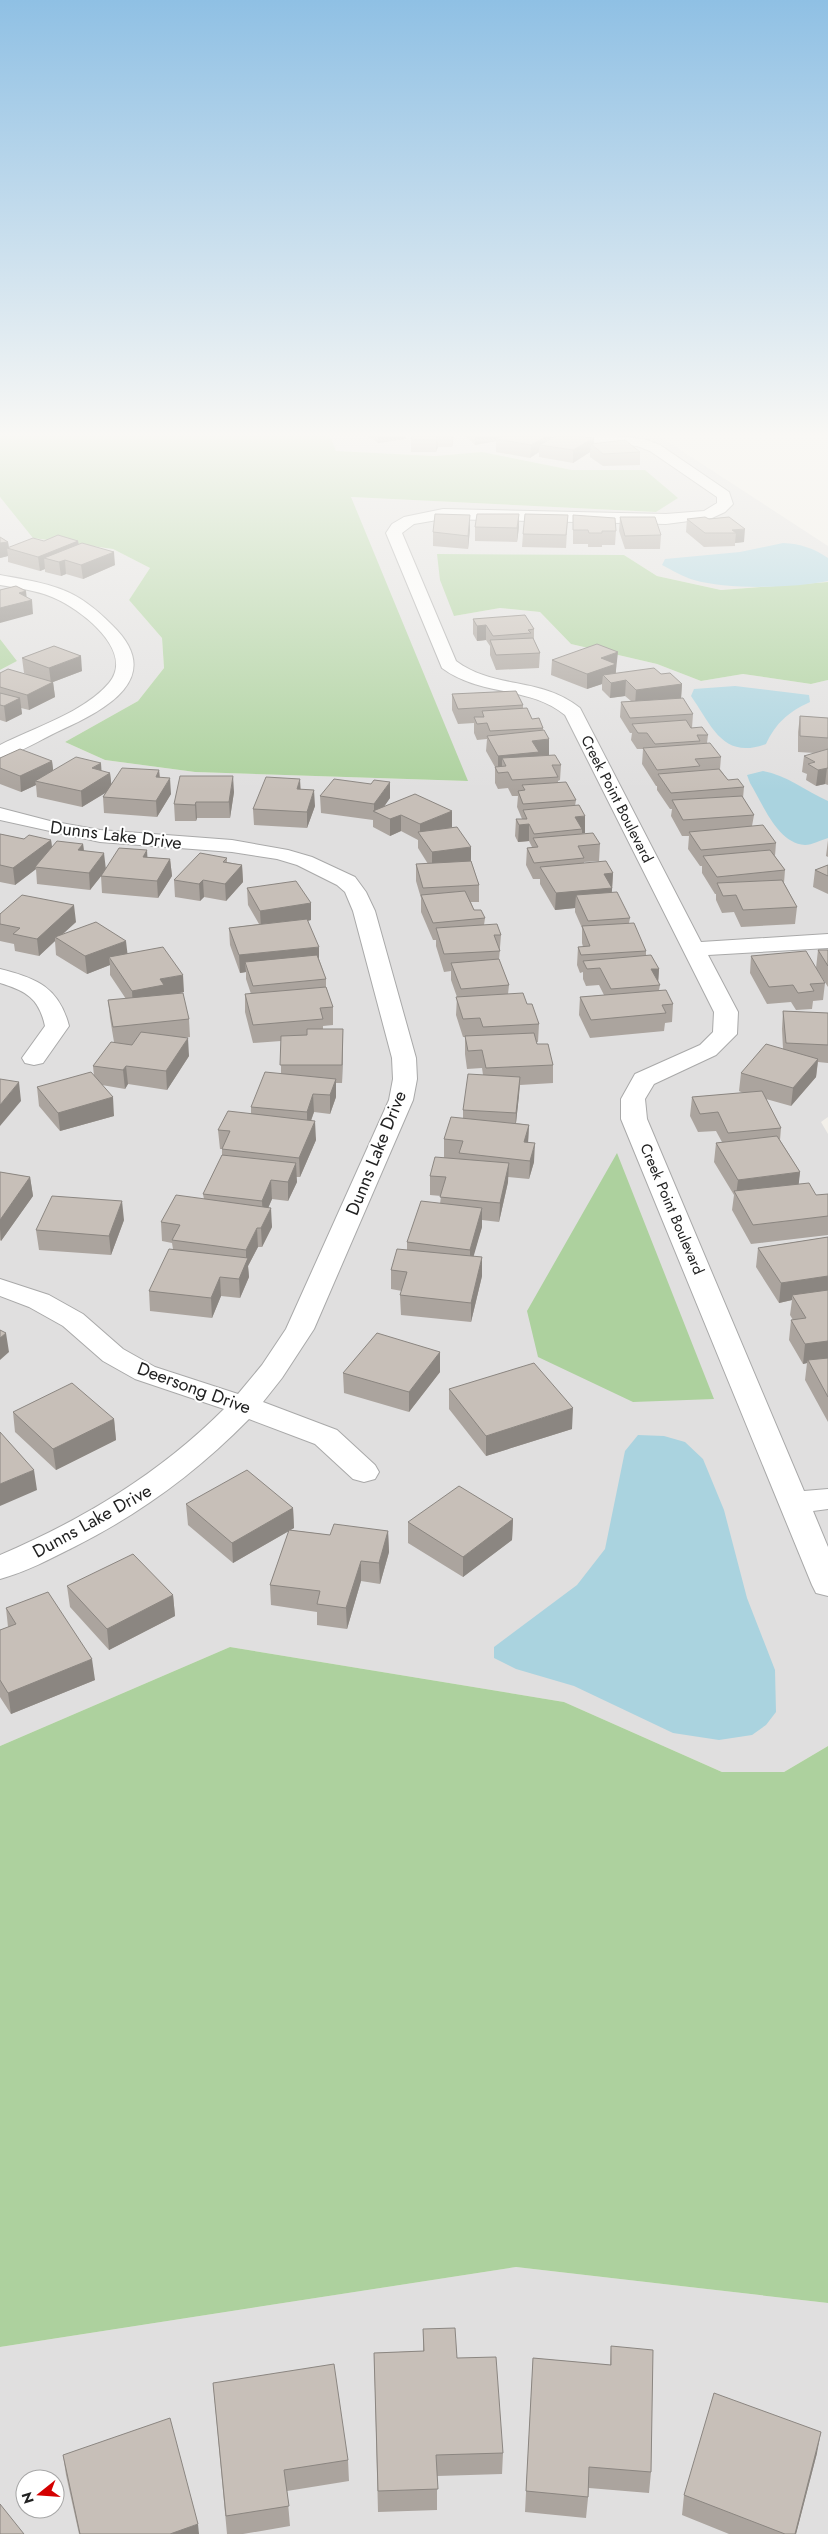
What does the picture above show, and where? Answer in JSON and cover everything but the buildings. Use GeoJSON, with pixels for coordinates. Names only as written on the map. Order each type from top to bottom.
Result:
{"type":"FeatureCollection","features":[{"type":"Feature","properties":{"kind":"street","name":"Creek Point Boulevard"},"geometry":{"type":"LineString","coordinates":[[403,554],[448,664],[457,673],[473,681],[547,694],[564,702],[573,712],[726,1012],[725,1034],[708,1050],[644,1079],[633,1099],[634,1119],[828,1585]]}},
{"type":"Feature","properties":{"kind":"street"},"geometry":{"type":"LineString","coordinates":[[0,580],[50,590],[82,606],[118,642],[125,655],[124,674],[112,692],[91,706],[0,752]]}},
{"type":"Feature","properties":{"kind":"street","name":"Dunns Lake Drive"},"geometry":{"type":"LineString","coordinates":[[0,814],[37,825],[89,835],[230,846],[277,853],[316,865],[347,882],[357,895],[364,911],[404,1058],[405,1080],[401,1100],[300,1329],[280,1364],[213,1440],[173,1475],[111,1515],[0,1568]]}},
{"type":"Feature","properties":{"kind":"street"},"geometry":{"type":"LineString","coordinates":[[316,865],[340,856]]}},
{"type":"Feature","properties":{"kind":"street"},"geometry":{"type":"LineString","coordinates":[[694,949],[828,941]]}},
{"type":"Feature","properties":{"kind":"street"},"geometry":{"type":"LineString","coordinates":[[0,976],[20,981],[43,994],[54,1009],[57,1026],[34,1058]]}},
{"type":"Feature","properties":{"kind":"street","name":"Deersong Drive"},"geometry":{"type":"LineString","coordinates":[[0,1287],[39,1301],[73,1320],[113,1355],[144,1373],[244,1406],[326,1437],[364,1472]]}},
{"type":"Feature","properties":{"kind":"street"},"geometry":{"type":"LineString","coordinates":[[794,1502],[828,1499]]}},
{"type":"Feature","properties":{"kind":"shaded area"},"geometry":{"type":"Polygon","coordinates":[[[0,554],[123,554],[150,568],[129,600],[162,638],[164,668],[138,701],[65,742],[105,760],[195,772],[467,781],[374,554],[828,554],[828,582],[721,590],[657,576],[624,555],[454,616],[500,608],[540,612],[571,644],[657,664],[701,681],[743,674],[811,684],[828,680],[828,1117],[821,1122],[828,1134],[828,1746],[784,1772],[722,1772],[564,1702],[230,1647],[0,1746],[0,670],[17,661],[0,639],[0,554]]]}},
{"type":"Feature","properties":{"kind":"shaded area"},"geometry":{"type":"Polygon","coordinates":[[[516,2267],[828,2303],[828,2534],[0,2534],[0,2347],[516,2267]]]}},
{"type":"Feature","properties":{"kind":"green space"},"geometry":{"type":"Polygon","coordinates":[[[123,554],[375,554],[468,781],[195,772],[105,760],[65,742],[138,701],[164,668],[162,638],[129,600],[150,568],[123,554]]]}},
{"type":"Feature","properties":{"kind":"green space"},"geometry":{"type":"Polygon","coordinates":[[[437,554],[484,554],[624,555],[657,576],[721,590],[828,582],[828,680],[811,684],[743,674],[701,681],[657,664],[571,644],[540,612],[500,608],[454,616],[440,580],[437,554]]]}},
{"type":"Feature","properties":{"kind":"green space"},"geometry":{"type":"Polygon","coordinates":[[[0,639],[17,661],[0,670],[0,639]]]}},
{"type":"Feature","properties":{"kind":"green space"},"geometry":{"type":"Polygon","coordinates":[[[617,1153],[714,1399],[633,1402],[538,1357],[527,1311],[617,1153]]]}},
{"type":"Feature","properties":{"kind":"green space"},"geometry":{"type":"Polygon","coordinates":[[[230,1647],[564,1702],[722,1772],[784,1772],[828,1746],[828,2303],[516,2267],[0,2347],[0,1746],[230,1647]]]}},
{"type":"Feature","properties":{"kind":"water"},"geometry":{"type":"Polygon","coordinates":[[[716,554],[821,554],[828,558],[828,581],[761,587],[708,583],[690,579],[662,565],[665,559],[716,554]]]}},
{"type":"Feature","properties":{"kind":"water"},"geometry":{"type":"Polygon","coordinates":[[[735,686],[809,695],[810,702],[795,710],[784,719],[774,730],[766,744],[751,748],[739,747],[729,744],[720,737],[691,696],[694,689],[735,686]]]}},
{"type":"Feature","properties":{"kind":"water"},"geometry":{"type":"Polygon","coordinates":[[[763,771],[788,780],[828,801],[828,838],[805,845],[795,843],[779,830],[766,811],[747,775],[763,771]]]}},
{"type":"Feature","properties":{"kind":"water"},"geometry":{"type":"Polygon","coordinates":[[[638,1435],[664,1436],[685,1442],[703,1459],[724,1510],[747,1598],[775,1670],[776,1712],[766,1725],[752,1735],[719,1740],[673,1733],[574,1686],[516,1669],[494,1658],[494,1647],[577,1585],[605,1549],[625,1451],[638,1435]]]}}]}
